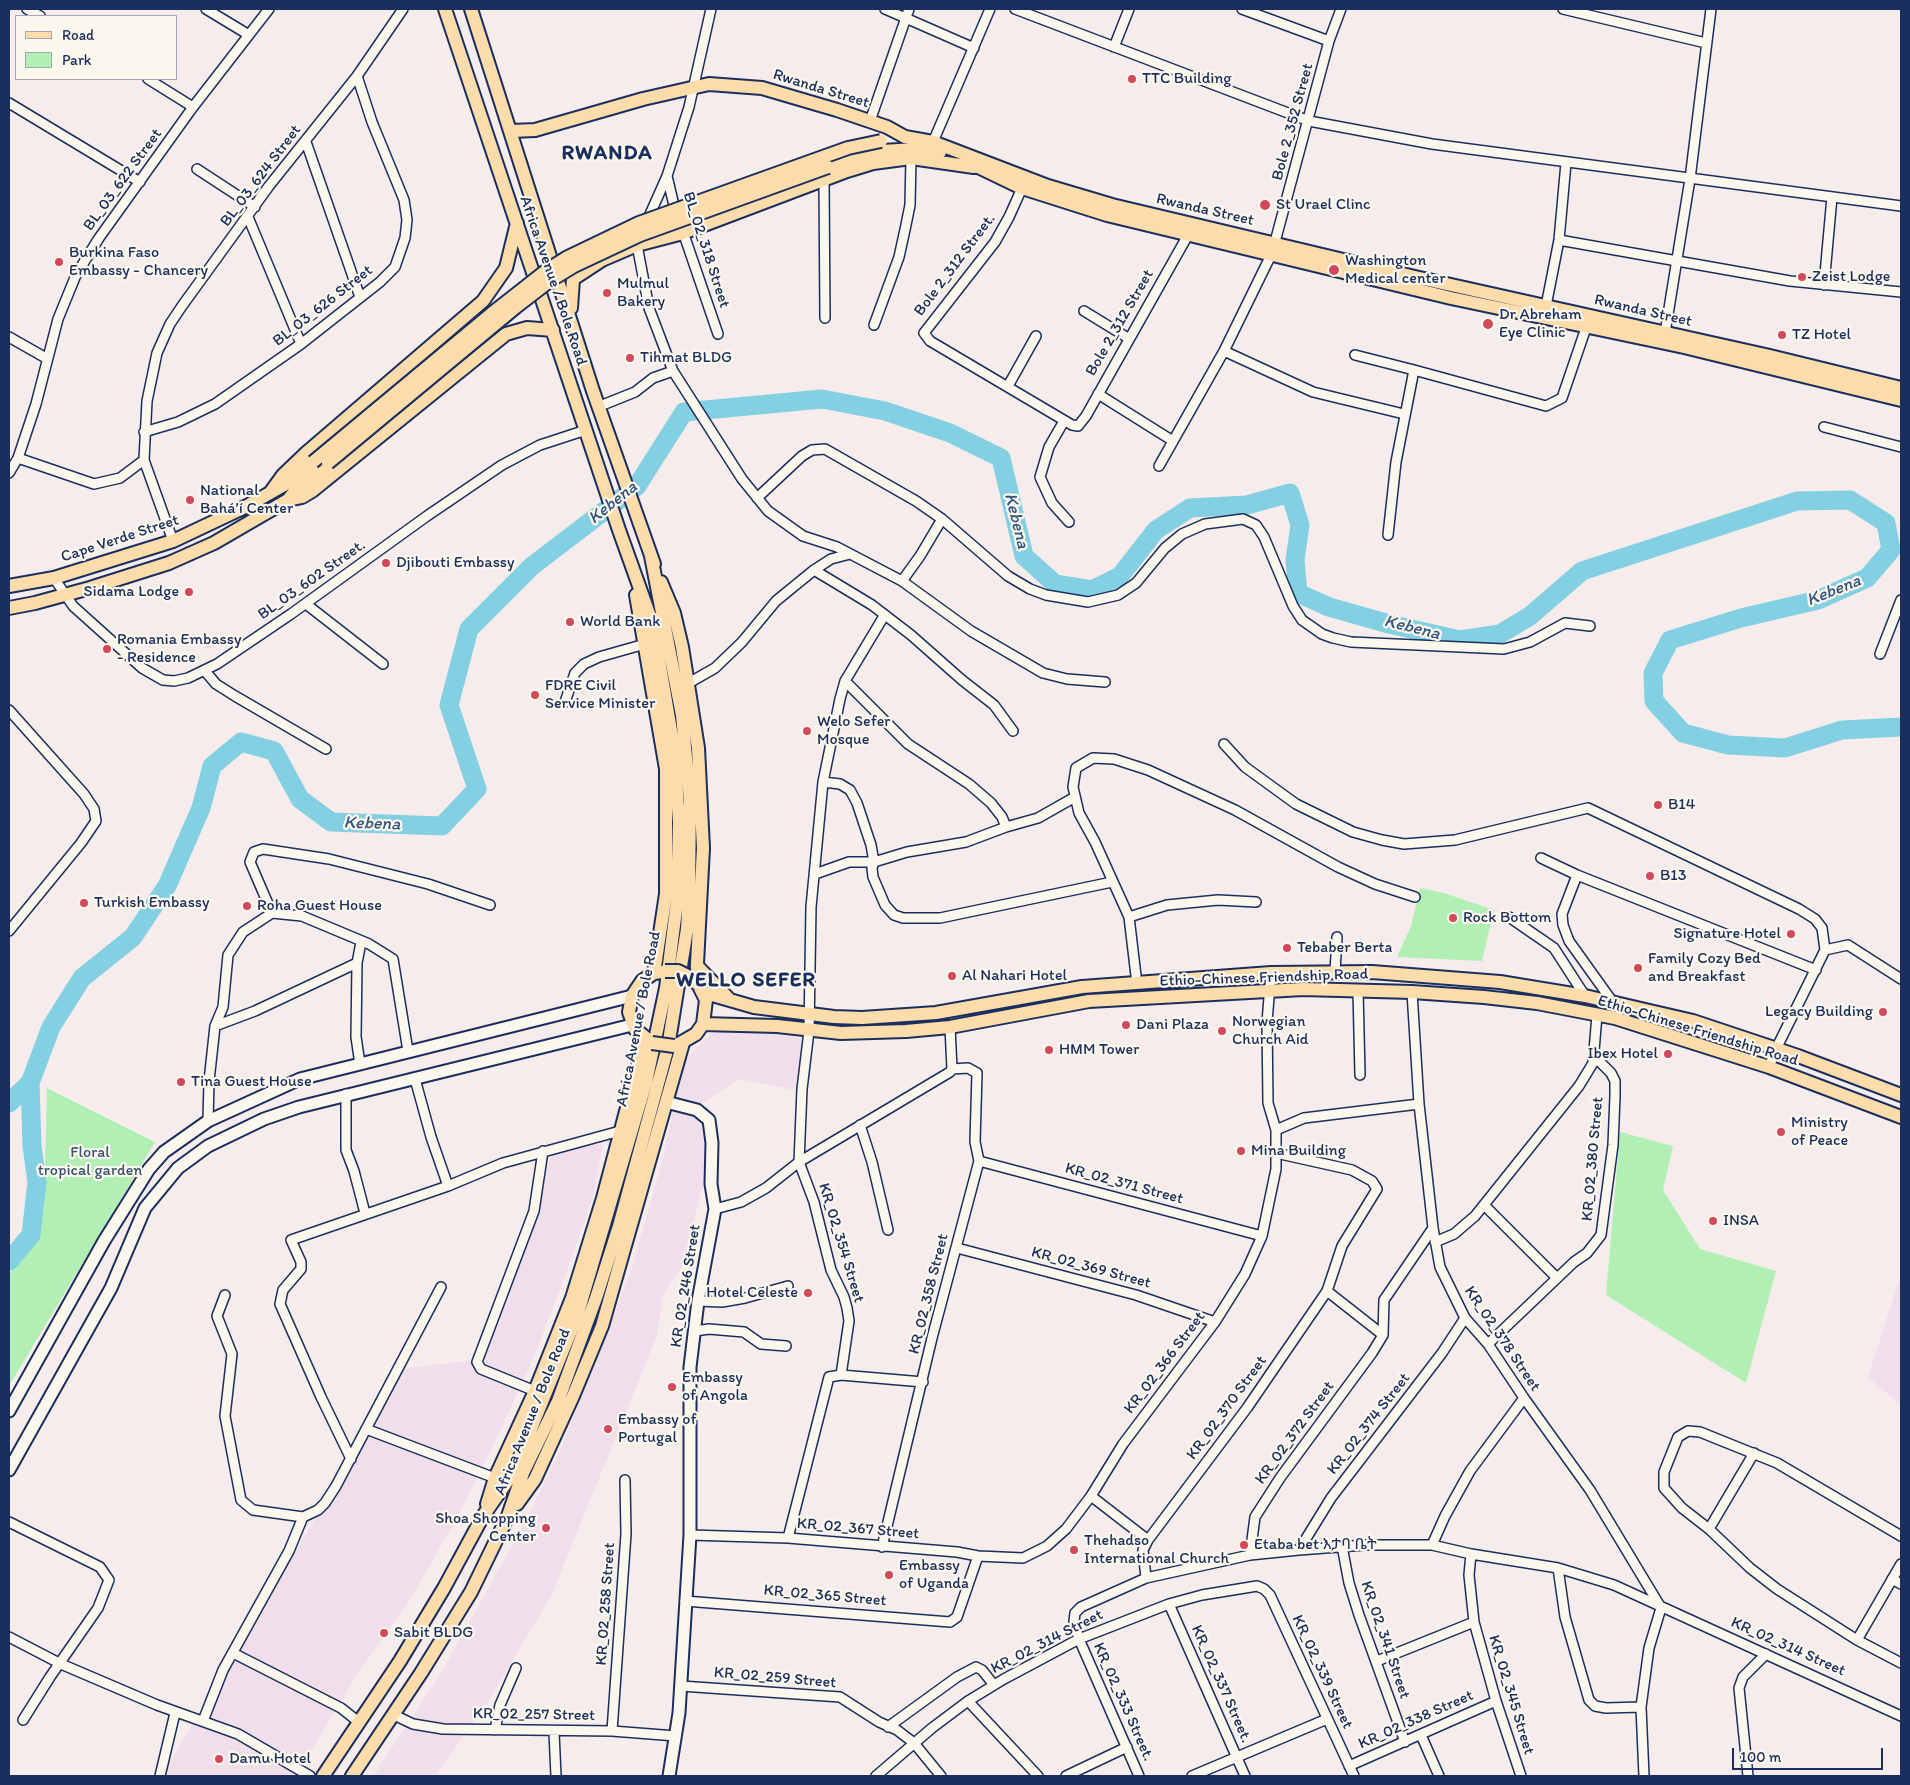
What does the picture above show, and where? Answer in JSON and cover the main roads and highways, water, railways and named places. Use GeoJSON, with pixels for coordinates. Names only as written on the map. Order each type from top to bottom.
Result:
{"type":"FeatureCollection","features":[{"type":"Feature","properties":{"kind":"main road","name":"Africa Avenue / Bole Road"},"geometry":{"type":"LineString","coordinates":[[324,1776],[360,1723],[444,1588],[483,1516],[513,1473],[577,1316],[649,1071],[673,939],[679,831],[674,741],[653,625],[608,498],[445,9]]}},
{"type":"Feature","properties":{"kind":"main road","name":"Africa Avenue / Bole Road"},"geometry":{"type":"LineString","coordinates":[[471,9],[600,406],[651,556],[674,613],[698,748],[702,848],[698,967],[700,987]]}},
{"type":"Feature","properties":{"kind":"main road"},"geometry":{"type":"LineString","coordinates":[[462,60],[484,52]]}},
{"type":"Feature","properties":{"kind":"main road","name":"Rwanda Street"},"geometry":{"type":"LineString","coordinates":[[511,131],[535,130],[709,84],[762,88],[887,127],[905,137],[933,142],[1048,186],[1084,197],[1451,298],[1665,333],[1901,388]]}},
{"type":"Feature","properties":{"kind":"main road","name":"Cape Verde Street"},"geometry":{"type":"LineString","coordinates":[[9,586],[54,578],[173,541],[226,517],[270,493],[313,462],[491,314],[547,270],[566,258],[638,223],[848,148],[905,137]]}},
{"type":"Feature","properties":{"kind":"main road"},"geometry":{"type":"LineString","coordinates":[[9,608],[64,596],[178,559],[235,532],[288,500],[328,463],[516,307],[551,280],[596,254],[640,235],[856,157],[882,151],[928,149],[963,160],[977,167]]}},
{"type":"Feature","properties":{"kind":"main road","name":"Rwanda Street"},"geometry":{"type":"LineString","coordinates":[[570,316],[573,279],[602,260],[637,245],[683,233],[873,163],[911,158],[966,168],[977,167],[1022,188],[1066,203],[1188,235],[1274,248],[1546,306],[1588,321],[1684,347],[1901,400]]}},
{"type":"Feature","properties":{"kind":"main road"},"geometry":{"type":"LineString","coordinates":[[270,493],[283,475],[306,453],[483,301],[506,268],[517,223]]}},
{"type":"Feature","properties":{"kind":"main road"},"geometry":{"type":"LineString","coordinates":[[288,500],[302,498],[312,491],[506,334],[527,328],[553,330]]}},
{"type":"Feature","properties":{"kind":"main road","name":"Africa Avenue / Bole Road"},"geometry":{"type":"LineString","coordinates":[[352,1776],[394,1715],[471,1592],[508,1516],[523,1473],[558,1401],[575,1357],[619,1226],[668,1048],[684,958],[689,894],[688,770],[678,692],[651,556]]}},
{"type":"Feature","properties":{"kind":"main road","name":"Africa Avenue / Bole Road"},"geometry":{"type":"LineString","coordinates":[[630,563],[666,769],[666,894],[660,972]]}},
{"type":"Feature","properties":{"kind":"main road"},"geometry":{"type":"LineString","coordinates":[[698,967],[730,1000]]}},
{"type":"Feature","properties":{"kind":"main road"},"geometry":{"type":"LineString","coordinates":[[678,971],[700,987],[706,1000],[703,1024],[696,1034],[678,1045],[650,1042],[632,1024],[630,1012],[632,996],[642,982],[660,972],[678,971]]}},
{"type":"Feature","properties":{"kind":"main road","name":"Ethio-Chinese Friendship Road"},"geometry":{"type":"LineString","coordinates":[[700,987],[730,1000],[754,1007],[834,1017],[896,1017],[936,1013],[1082,987],[1270,973],[1372,972],[1500,982],[1612,1001],[1693,1021],[1901,1094]]}},
{"type":"Feature","properties":{"kind":"main road","name":"Ethio-Chinese Friendship Road"},"geometry":{"type":"LineString","coordinates":[[703,1024],[777,1026],[841,1034],[950,1027],[1089,1001],[1270,990],[1412,992],[1537,1003],[1615,1018],[1769,1067],[1901,1117]]}},
{"type":"Feature","properties":{"kind":"main road"},"geometry":{"type":"LineString","coordinates":[[9,1411],[104,1241],[148,1169],[164,1152],[208,1121],[300,1079],[632,996]]}},
{"type":"Feature","properties":{"kind":"main road"},"geometry":{"type":"LineString","coordinates":[[9,1470],[111,1288],[145,1208],[178,1168],[208,1146],[256,1123],[299,1107],[632,1024]]}},
{"type":"Feature","properties":{"kind":"main road"},"geometry":{"type":"LineString","coordinates":[[678,1062],[684,1050],[708,1029],[721,1024]]}},
{"type":"Feature","properties":{"kind":"main road","name":"Africa Avenue / Bole Road"},"geometry":{"type":"LineString","coordinates":[[483,1516],[495,1478],[535,1391],[585,1258],[642,1051],[650,1042]]}},
{"type":"Feature","properties":{"kind":"main road","name":"Africa Avenue / Bole Road"},"geometry":{"type":"LineString","coordinates":[[508,1516],[535,1479],[573,1396],[602,1326],[678,1062],[678,1045]]}},
{"type":"Feature","properties":{"kind":"main road","name":"KR_02_246 Street"},"geometry":{"type":"LineString","coordinates":[[666,1102],[697,1110],[710,1124],[712,1142],[711,1184],[715,1210],[698,1301],[689,1392],[690,1535],[681,1686],[676,1736],[669,1776]]}},
{"type":"Feature","properties":{"kind":"waterway","name":"Kebena"},"geometry":{"type":"LineString","coordinates":[[9,1103],[30,1083],[51,1027],[82,978],[133,937],[167,886],[201,808],[212,766],[241,742],[274,751],[300,799],[331,822],[442,826],[477,789],[449,705],[469,629],[532,566],[637,486],[684,412],[822,399],[885,411],[950,433],[1001,458],[1024,556],[1055,584],[1092,590],[1120,576],[1156,530],[1190,508],[1247,505],[1290,493],[1300,525],[1295,560],[1298,593],[1329,607],[1389,624],[1460,640],[1500,634],[1530,616],[1582,571],[1797,501],[1850,500],[1886,523],[1891,550],[1867,578],[1818,600],[1741,618],[1670,640],[1653,673],[1654,701],[1683,733],[1728,745],[1785,748],[1842,730],[1901,727]]}},
{"type":"Feature","properties":{"kind":"waterway"},"geometry":{"type":"LineString","coordinates":[[9,1261],[31,1235],[37,1182],[32,1146],[30,1083]]}},
{"type":"Feature","properties":{"kind":"place","name":"TTC Building"},"geometry":{"type":"Point","coordinates":[1132,79]}},
{"type":"Feature","properties":{"kind":"place","name":"St Urael Clinc"},"geometry":{"type":"Point","coordinates":[1265,205]}},
{"type":"Feature","properties":{"kind":"place","name":"Burkina Faso Embassy - Chancery"},"geometry":{"type":"Point","coordinates":[59,262]}},
{"type":"Feature","properties":{"kind":"place","name":"Washington Medical center"},"geometry":{"type":"Point","coordinates":[1334,270]}},
{"type":"Feature","properties":{"kind":"place","name":"Zeist Lodge"},"geometry":{"type":"Point","coordinates":[1802,277]}},
{"type":"Feature","properties":{"kind":"place","name":"Mulmul Bakery"},"geometry":{"type":"Point","coordinates":[607,293]}},
{"type":"Feature","properties":{"kind":"place","name":"Dr Abreham Eye Clinic"},"geometry":{"type":"Point","coordinates":[1488,324]}},
{"type":"Feature","properties":{"kind":"place","name":"TZ Hotel"},"geometry":{"type":"Point","coordinates":[1782,335]}},
{"type":"Feature","properties":{"kind":"place","name":"Tihmat BLDG"},"geometry":{"type":"Point","coordinates":[630,358]}},
{"type":"Feature","properties":{"kind":"place","name":"National Bahá’í Center"},"geometry":{"type":"Point","coordinates":[190,500]}},
{"type":"Feature","properties":{"kind":"place","name":"Djibouti Embassy"},"geometry":{"type":"Point","coordinates":[386,563]}},
{"type":"Feature","properties":{"kind":"place","name":"Sidama Lodge"},"geometry":{"type":"Point","coordinates":[189,592]}},
{"type":"Feature","properties":{"kind":"place","name":"World Bank"},"geometry":{"type":"Point","coordinates":[570,622]}},
{"type":"Feature","properties":{"kind":"place","name":"Romania Embassy - Residence"},"geometry":{"type":"Point","coordinates":[107,649]}},
{"type":"Feature","properties":{"kind":"place","name":"FDRE Civil Service Minister"},"geometry":{"type":"Point","coordinates":[535,695]}},
{"type":"Feature","properties":{"kind":"place","name":"Welo Sefer Mosque"},"geometry":{"type":"Point","coordinates":[807,731]}},
{"type":"Feature","properties":{"kind":"place","name":"B14"},"geometry":{"type":"Point","coordinates":[1658,805]}},
{"type":"Feature","properties":{"kind":"place","name":"B13"},"geometry":{"type":"Point","coordinates":[1650,876]}},
{"type":"Feature","properties":{"kind":"place","name":"Turkish Embassy"},"geometry":{"type":"Point","coordinates":[84,903]}},
{"type":"Feature","properties":{"kind":"place","name":"Roha Guest House"},"geometry":{"type":"Point","coordinates":[247,906]}},
{"type":"Feature","properties":{"kind":"place","name":"Rock Bottom"},"geometry":{"type":"Point","coordinates":[1453,918]}},
{"type":"Feature","properties":{"kind":"place","name":"Signature Hotel"},"geometry":{"type":"Point","coordinates":[1791,934]}},
{"type":"Feature","properties":{"kind":"place","name":"Tebaber Berta"},"geometry":{"type":"Point","coordinates":[1287,948]}},
{"type":"Feature","properties":{"kind":"place","name":"Family Cozy Bed and Breakfast"},"geometry":{"type":"Point","coordinates":[1638,968]}},
{"type":"Feature","properties":{"kind":"place","name":"Al Nahari Hotel"},"geometry":{"type":"Point","coordinates":[952,976]}},
{"type":"Feature","properties":{"kind":"place","name":"Legacy Building"},"geometry":{"type":"Point","coordinates":[1883,1012]}},
{"type":"Feature","properties":{"kind":"place","name":"Dani Plaza"},"geometry":{"type":"Point","coordinates":[1126,1025]}},
{"type":"Feature","properties":{"kind":"place","name":"Norwegian Church Aid"},"geometry":{"type":"Point","coordinates":[1222,1031]}},
{"type":"Feature","properties":{"kind":"place","name":"HMM Tower"},"geometry":{"type":"Point","coordinates":[1049,1050]}},
{"type":"Feature","properties":{"kind":"place","name":"Ibex Hotel"},"geometry":{"type":"Point","coordinates":[1668,1054]}},
{"type":"Feature","properties":{"kind":"place","name":"Tina Guest House"},"geometry":{"type":"Point","coordinates":[181,1082]}},
{"type":"Feature","properties":{"kind":"place","name":"Ministry of Peace"},"geometry":{"type":"Point","coordinates":[1781,1132]}},
{"type":"Feature","properties":{"kind":"place","name":"Mina Building"},"geometry":{"type":"Point","coordinates":[1241,1151]}},
{"type":"Feature","properties":{"kind":"place","name":"INSA"},"geometry":{"type":"Point","coordinates":[1713,1221]}},
{"type":"Feature","properties":{"kind":"place","name":"Hotel Celeste"},"geometry":{"type":"Point","coordinates":[808,1293]}},
{"type":"Feature","properties":{"kind":"place","name":"Embassy of Angola"},"geometry":{"type":"Point","coordinates":[672,1387]}},
{"type":"Feature","properties":{"kind":"place","name":"Embassy of Portugal"},"geometry":{"type":"Point","coordinates":[608,1429]}},
{"type":"Feature","properties":{"kind":"place","name":"Shoa Shopping Center"},"geometry":{"type":"Point","coordinates":[546,1528]}},
{"type":"Feature","properties":{"kind":"place","name":"Etaba bet እታባ ቤት"},"geometry":{"type":"Point","coordinates":[1244,1545]}},
{"type":"Feature","properties":{"kind":"place","name":"Thehadso International Church"},"geometry":{"type":"Point","coordinates":[1074,1550]}},
{"type":"Feature","properties":{"kind":"place","name":"Embassy of Uganda"},"geometry":{"type":"Point","coordinates":[889,1575]}},
{"type":"Feature","properties":{"kind":"place","name":"Sabit BLDG"},"geometry":{"type":"Point","coordinates":[384,1633]}},
{"type":"Feature","properties":{"kind":"place","name":"Damu Hotel"},"geometry":{"type":"Point","coordinates":[219,1759]}},
{"type":"Feature","properties":{"kind":"district","name":"RWANDA"},"geometry":{"type":"Point","coordinates":[607,154]}},
{"type":"Feature","properties":{"kind":"district","name":"WELLO SEFER"},"geometry":{"type":"Point","coordinates":[746,981]}},
{"type":"Feature","properties":{"kind":"park label","name":"Floral tropical garden"},"geometry":{"type":"Point","coordinates":[90,1162]}}]}
